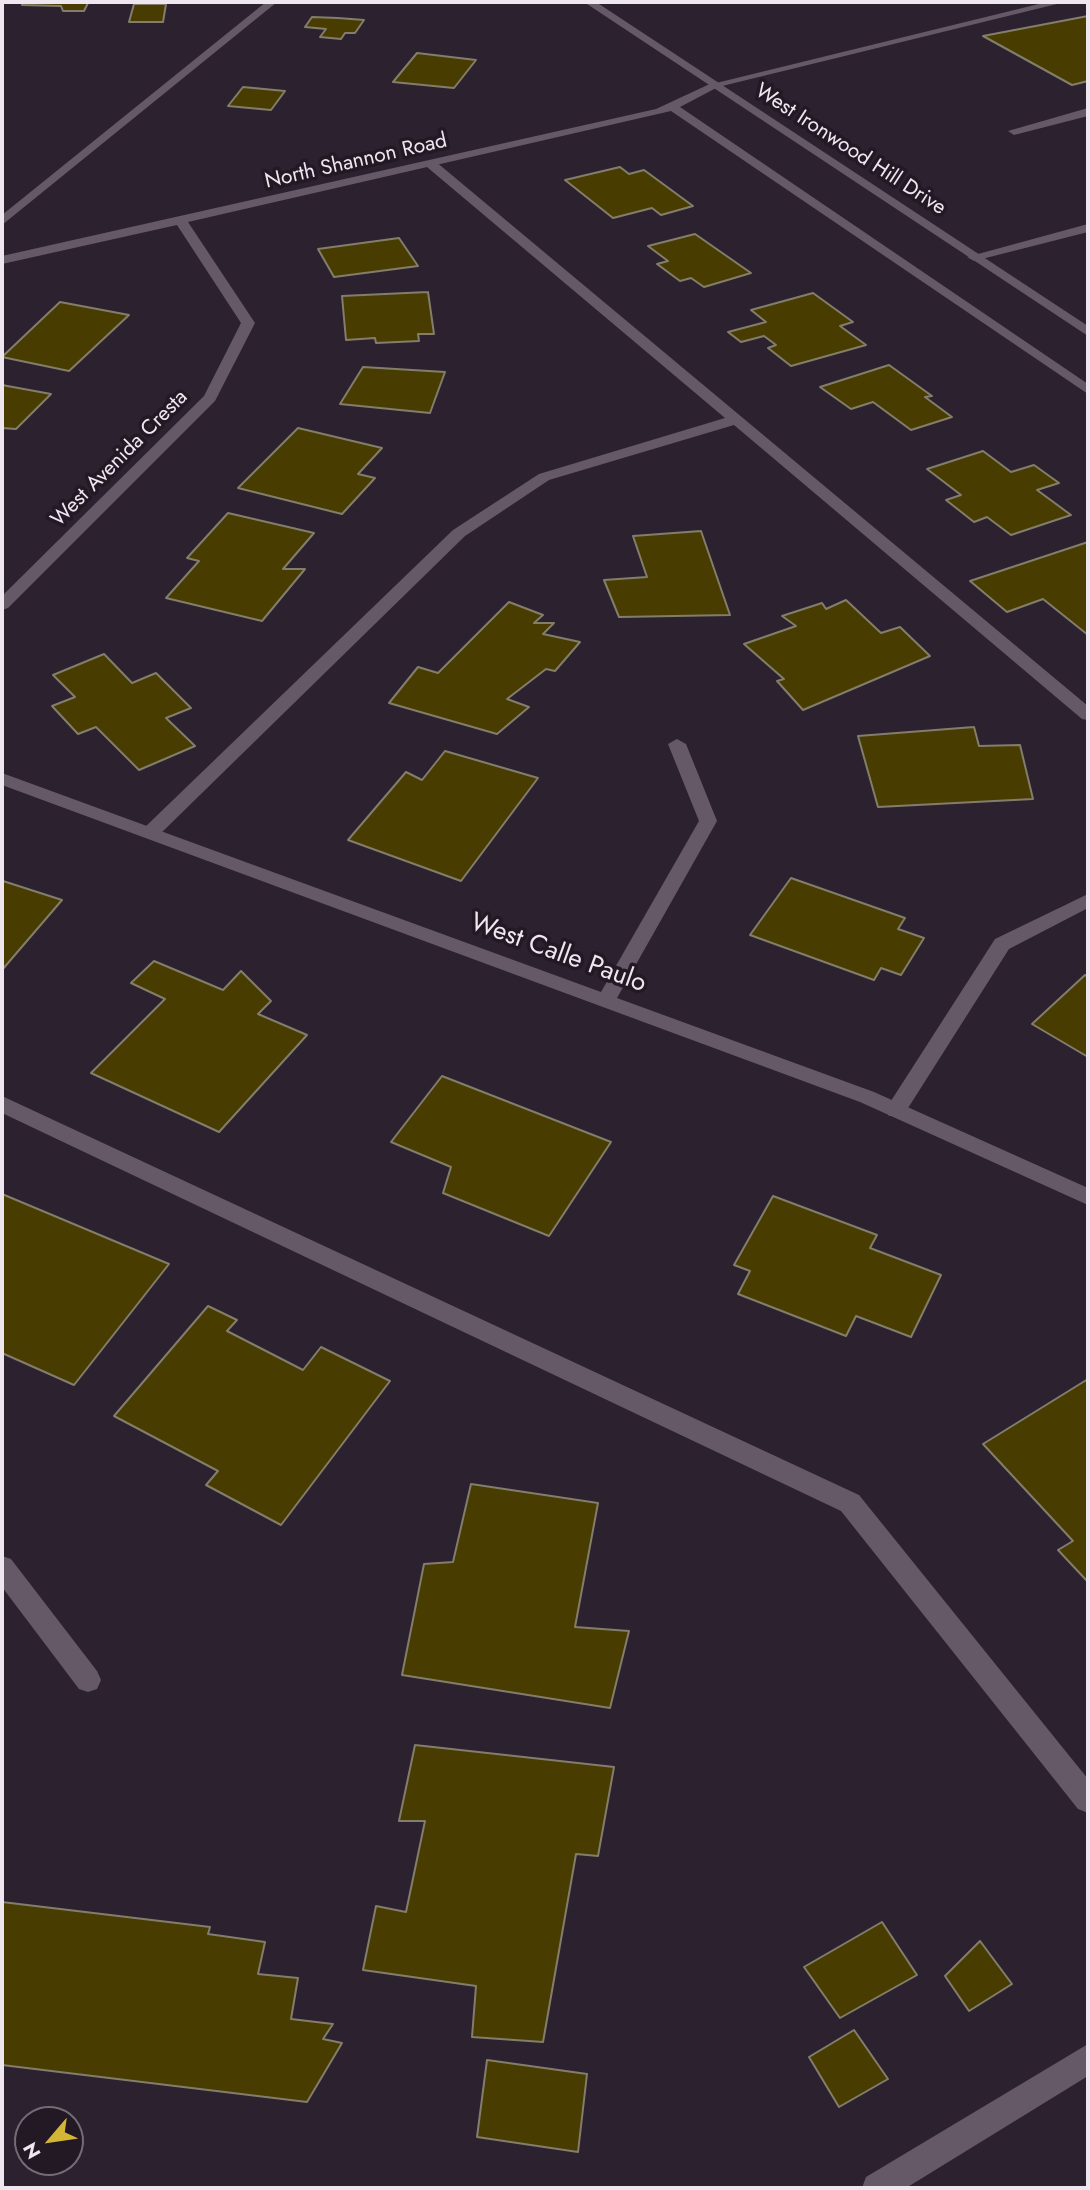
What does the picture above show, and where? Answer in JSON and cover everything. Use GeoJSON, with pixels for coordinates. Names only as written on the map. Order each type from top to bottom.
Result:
{"type":"FeatureCollection","features":[{"type":"Feature","properties":{"kind":"street"},"geometry":{"type":"LineString","coordinates":[[2,221],[272,2]]}},
{"type":"Feature","properties":{"kind":"street","name":"West Ironwood Hill Drive"},"geometry":{"type":"LineString","coordinates":[[589,2],[1088,332]]}},
{"type":"Feature","properties":{"kind":"street","name":"North Shannon Road"},"geometry":{"type":"LineString","coordinates":[[2,260],[671,107],[714,85],[1060,2]]}},
{"type":"Feature","properties":{"kind":"street"},"geometry":{"type":"LineString","coordinates":[[671,107],[1088,390]]}},
{"type":"Feature","properties":{"kind":"street"},"geometry":{"type":"LineString","coordinates":[[1014,131],[1088,112]]}},
{"type":"Feature","properties":{"kind":"street"},"geometry":{"type":"LineString","coordinates":[[430,164],[1088,715]]}},
{"type":"Feature","properties":{"kind":"street","name":"West Avenida Cresta"},"geometry":{"type":"LineString","coordinates":[[2,605],[210,398],[248,323],[181,221]]}},
{"type":"Feature","properties":{"kind":"street"},"geometry":{"type":"LineString","coordinates":[[974,257],[1088,228]]}},
{"type":"Feature","properties":{"kind":"street"},"geometry":{"type":"LineString","coordinates":[[150,833],[459,533],[544,477],[736,420]]}},
{"type":"Feature","properties":{"kind":"street"},"geometry":{"type":"LineString","coordinates":[[606,1000],[708,821],[677,744]]}},
{"type":"Feature","properties":{"kind":"street","name":"West Calle Paulo"},"geometry":{"type":"LineString","coordinates":[[2,779],[606,1000],[896,1110],[1088,1197]]}},
{"type":"Feature","properties":{"kind":"street"},"geometry":{"type":"LineString","coordinates":[[896,1110],[1002,944],[1088,900]]}},
{"type":"Feature","properties":{"kind":"street"},"geometry":{"type":"LineString","coordinates":[[2,1104],[849,1503],[1088,1800]]}},
{"type":"Feature","properties":{"kind":"street"},"geometry":{"type":"LineString","coordinates":[[2,1567],[88,1680]]}},
{"type":"Feature","properties":{"kind":"street"},"geometry":{"type":"LineString","coordinates":[[877,2188],[1088,2059]]}},
{"type":"Feature","properties":{"kind":"building"},"geometry":{"type":"Polygon","coordinates":[[[23,2],[101,2],[88,3],[84,11],[63,11],[61,6],[22,5],[23,2]]]}},
{"type":"Feature","properties":{"kind":"building"},"geometry":{"type":"Polygon","coordinates":[[[134,4],[166,4],[163,22],[129,22],[134,4]]]}},
{"type":"Feature","properties":{"kind":"building"},"geometry":{"type":"Polygon","coordinates":[[[1088,16],[1088,81],[1072,85],[983,36],[1088,16]]]}},
{"type":"Feature","properties":{"kind":"building"},"geometry":{"type":"Polygon","coordinates":[[[312,17],[364,20],[355,33],[345,33],[341,39],[320,37],[326,29],[305,27],[312,17]]]}},
{"type":"Feature","properties":{"kind":"building"},"geometry":{"type":"Polygon","coordinates":[[[417,53],[476,60],[454,88],[393,82],[417,53]]]}},
{"type":"Feature","properties":{"kind":"building"},"geometry":{"type":"Polygon","coordinates":[[[243,87],[285,91],[271,110],[228,106],[243,87]]]}},
{"type":"Feature","properties":{"kind":"building"},"geometry":{"type":"Polygon","coordinates":[[[620,167],[629,174],[644,170],[693,206],[661,215],[652,208],[613,218],[565,180],[620,167]]]}},
{"type":"Feature","properties":{"kind":"building"},"geometry":{"type":"Polygon","coordinates":[[[695,234],[751,273],[704,287],[691,278],[680,281],[657,264],[668,261],[648,246],[695,234]]]}},
{"type":"Feature","properties":{"kind":"building"},"geometry":{"type":"Polygon","coordinates":[[[399,238],[418,266],[334,277],[318,249],[399,238]]]}},
{"type":"Feature","properties":{"kind":"building"},"geometry":{"type":"Polygon","coordinates":[[[428,292],[434,334],[418,334],[419,341],[376,343],[375,338],[346,340],[342,296],[428,292]]]}},
{"type":"Feature","properties":{"kind":"building"},"geometry":{"type":"Polygon","coordinates":[[[813,293],[853,322],[840,326],[866,345],[791,366],[768,348],[776,345],[764,336],[741,342],[728,332],[766,322],[751,310],[813,293]]]}},
{"type":"Feature","properties":{"kind":"building"},"geometry":{"type":"Polygon","coordinates":[[[60,302],[129,315],[69,371],[2,357],[60,302]]]}},
{"type":"Feature","properties":{"kind":"building"},"geometry":{"type":"Polygon","coordinates":[[[889,365],[932,396],[925,397],[952,417],[911,430],[873,402],[851,409],[820,387],[889,365]]]}},
{"type":"Feature","properties":{"kind":"building"},"geometry":{"type":"Polygon","coordinates":[[[363,367],[445,372],[430,413],[340,404],[363,367]]]}},
{"type":"Feature","properties":{"kind":"building"},"geometry":{"type":"Polygon","coordinates":[[[2,385],[51,394],[16,429],[2,428],[2,385]]]}},
{"type":"Feature","properties":{"kind":"building"},"geometry":{"type":"Polygon","coordinates":[[[298,428],[382,448],[358,474],[375,478],[342,514],[238,488],[298,428]]]}},
{"type":"Feature","properties":{"kind":"building"},"geometry":{"type":"Polygon","coordinates":[[[983,451],[1011,472],[1034,465],[1059,483],[1037,490],[1071,515],[1011,535],[987,517],[974,522],[946,500],[961,495],[927,469],[983,451]]]}},
{"type":"Feature","properties":{"kind":"building"},"geometry":{"type":"Polygon","coordinates":[[[228,513],[314,533],[283,569],[305,569],[262,621],[166,598],[199,561],[187,558],[228,513]]]}},
{"type":"Feature","properties":{"kind":"building"},"geometry":{"type":"Polygon","coordinates":[[[701,531],[730,615],[619,617],[604,580],[647,577],[633,536],[701,531]]]}},
{"type":"Feature","properties":{"kind":"building"},"geometry":{"type":"Polygon","coordinates":[[[1088,542],[1088,635],[1043,599],[1007,612],[970,581],[1088,542]]]}},
{"type":"Feature","properties":{"kind":"building"},"geometry":{"type":"Polygon","coordinates":[[[846,600],[881,633],[900,627],[930,656],[803,710],[777,681],[784,679],[744,644],[796,626],[782,616],[822,603],[826,609],[846,600]]]}},
{"type":"Feature","properties":{"kind":"building"},"geometry":{"type":"Polygon","coordinates":[[[509,602],[543,615],[534,623],[554,623],[543,634],[580,642],[555,671],[546,669],[507,699],[529,707],[497,734],[389,703],[418,667],[438,673],[509,602]]]}},
{"type":"Feature","properties":{"kind":"building"},"geometry":{"type":"Polygon","coordinates":[[[104,654],[132,683],[156,673],[191,708],[166,718],[195,746],[139,770],[96,727],[78,734],[52,706],[75,697],[53,675],[104,654]]]}},
{"type":"Feature","properties":{"kind":"building"},"geometry":{"type":"Polygon","coordinates":[[[974,727],[979,746],[1020,745],[1033,799],[878,807],[858,736],[974,727]]]}},
{"type":"Feature","properties":{"kind":"building"},"geometry":{"type":"Polygon","coordinates":[[[445,751],[538,778],[461,881],[348,840],[406,772],[422,780],[445,751]]]}},
{"type":"Feature","properties":{"kind":"building"},"geometry":{"type":"Polygon","coordinates":[[[791,878],[905,918],[898,929],[924,938],[901,975],[881,968],[874,980],[750,935],[791,878]]]}},
{"type":"Feature","properties":{"kind":"building"},"geometry":{"type":"Polygon","coordinates":[[[3,881],[62,900],[2,970],[2,883],[3,881]]]}},
{"type":"Feature","properties":{"kind":"building"},"geometry":{"type":"Polygon","coordinates":[[[154,961],[223,990],[241,971],[271,1001],[258,1014],[307,1035],[219,1132],[91,1073],[165,999],[131,983],[154,961]]]}},
{"type":"Feature","properties":{"kind":"building"},"geometry":{"type":"Polygon","coordinates":[[[1085,975],[1088,977],[1088,1057],[1032,1024],[1085,975]]]}},
{"type":"Feature","properties":{"kind":"building"},"geometry":{"type":"Polygon","coordinates":[[[442,1076],[611,1142],[549,1236],[443,1193],[451,1167],[391,1142],[442,1076]]]}},
{"type":"Feature","properties":{"kind":"building"},"geometry":{"type":"Polygon","coordinates":[[[2,1194],[169,1264],[74,1385],[2,1353],[2,1194]]]}},
{"type":"Feature","properties":{"kind":"building"},"geometry":{"type":"Polygon","coordinates":[[[773,1196],[877,1235],[870,1248],[941,1275],[911,1337],[856,1316],[846,1336],[738,1294],[750,1271],[734,1265],[773,1196]]]}},
{"type":"Feature","properties":{"kind":"building"},"geometry":{"type":"Polygon","coordinates":[[[208,1306],[237,1320],[227,1331],[303,1370],[321,1347],[390,1381],[281,1525],[206,1485],[218,1471],[114,1416],[208,1306]]]}},
{"type":"Feature","properties":{"kind":"building"},"geometry":{"type":"Polygon","coordinates":[[[1088,1379],[1088,1582],[1058,1550],[1073,1541],[983,1444],[1088,1379]]]}},
{"type":"Feature","properties":{"kind":"building"},"geometry":{"type":"Polygon","coordinates":[[[471,1484],[598,1503],[575,1627],[629,1631],[610,1708],[402,1675],[424,1564],[453,1562],[471,1484]]]}},
{"type":"Feature","properties":{"kind":"building"},"geometry":{"type":"Polygon","coordinates":[[[415,1745],[614,1767],[598,1856],[576,1854],[543,2042],[472,2037],[476,1986],[363,1970],[376,1906],[406,1912],[425,1821],[399,1821],[415,1745]]]}},
{"type":"Feature","properties":{"kind":"building"},"geometry":{"type":"Polygon","coordinates":[[[2,1902],[210,1927],[208,1934],[265,1942],[258,1974],[298,1978],[291,2019],[333,2024],[323,2039],[342,2043],[307,2102],[2,2065],[2,1902]]]}},
{"type":"Feature","properties":{"kind":"building"},"geometry":{"type":"Polygon","coordinates":[[[882,1922],[917,1975],[840,2018],[804,1967],[882,1922]]]}},
{"type":"Feature","properties":{"kind":"building"},"geometry":{"type":"Polygon","coordinates":[[[980,1941],[1012,1984],[969,2011],[945,1976],[980,1941]]]}},
{"type":"Feature","properties":{"kind":"building"},"geometry":{"type":"Polygon","coordinates":[[[854,2030],[888,2079],[839,2107],[809,2057],[854,2030]]]}},
{"type":"Feature","properties":{"kind":"building"},"geometry":{"type":"Polygon","coordinates":[[[487,2060],[587,2074],[578,2152],[477,2137],[487,2060]]]}}]}
